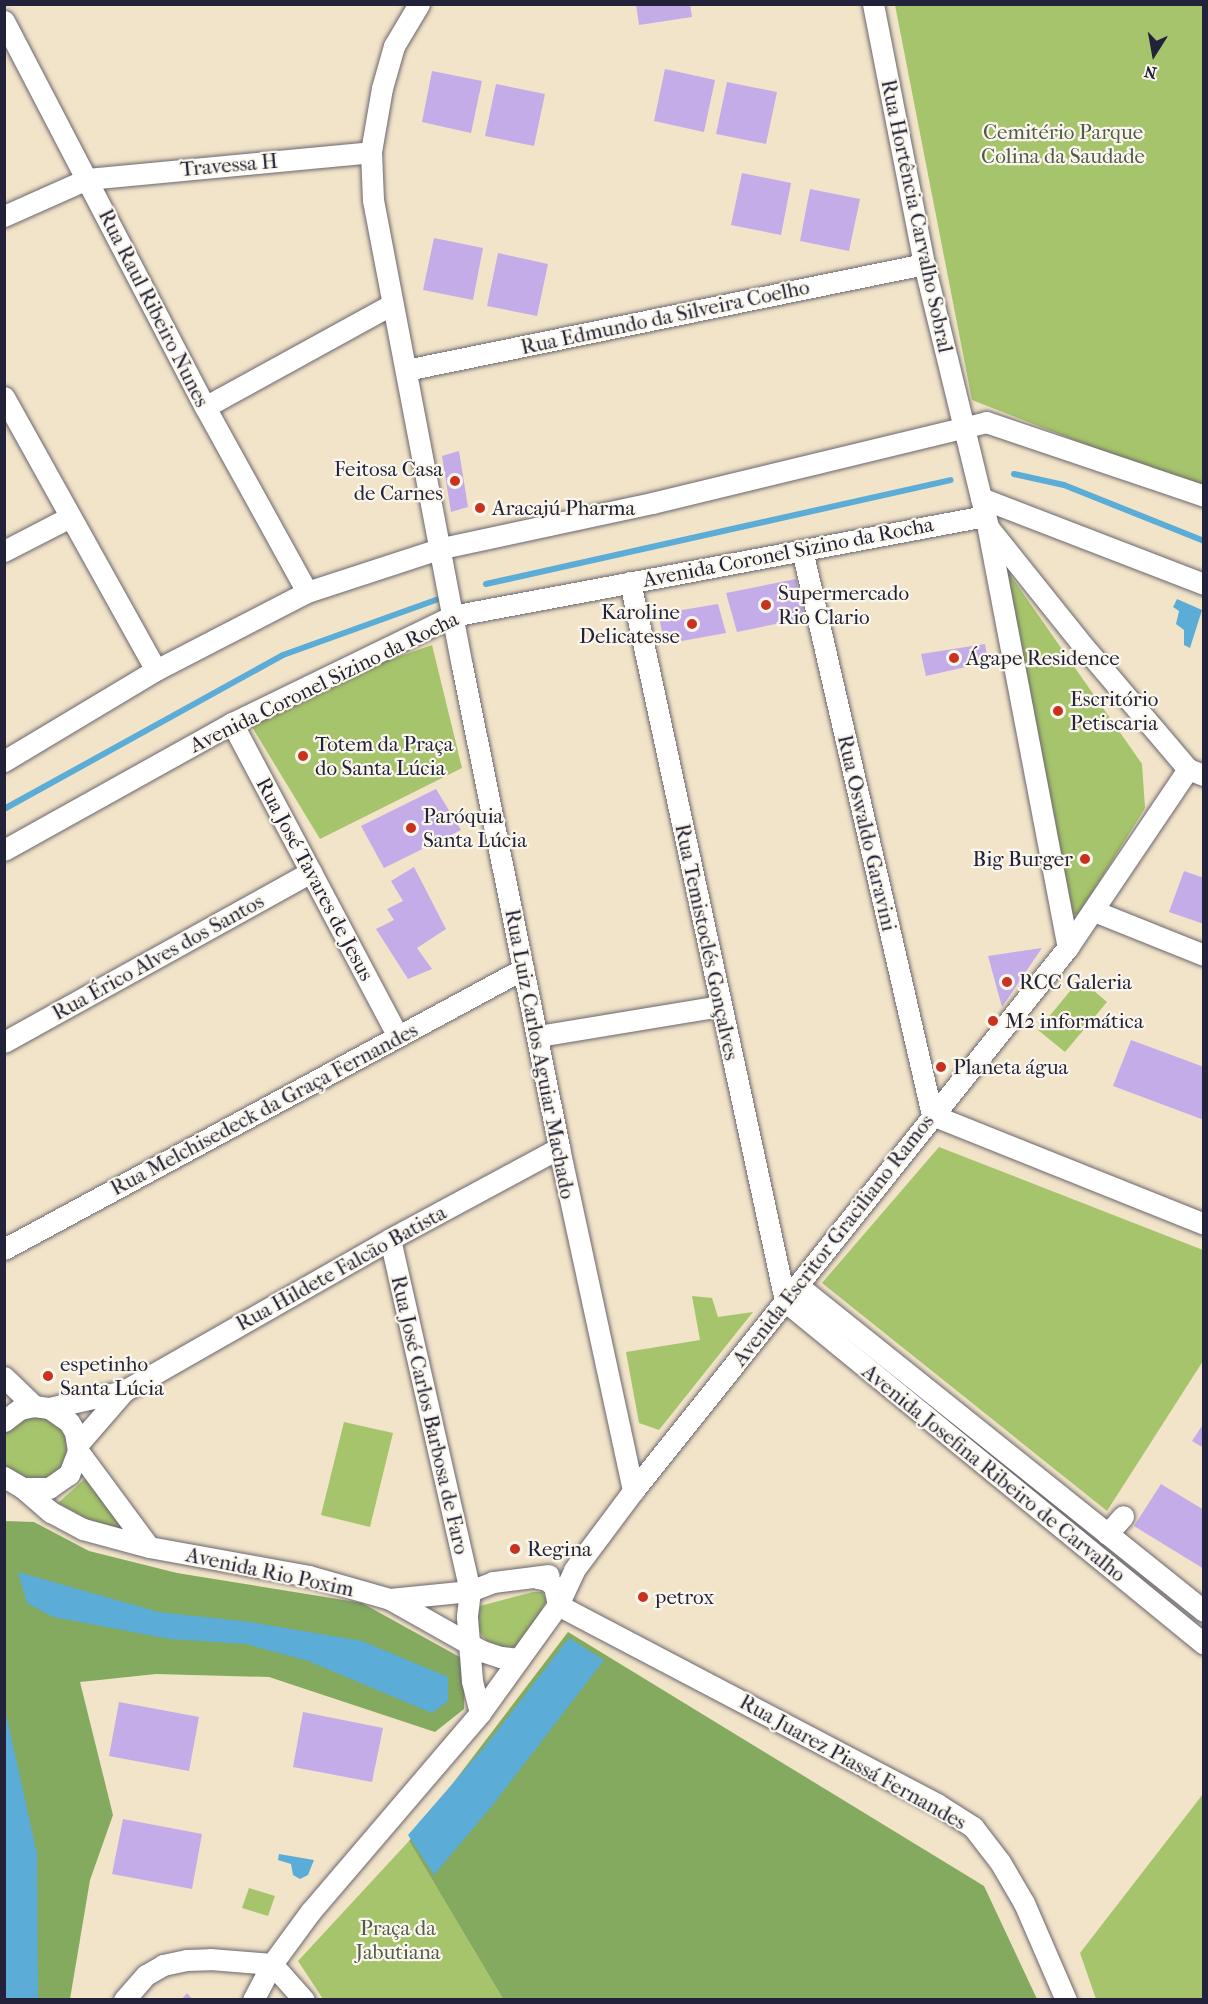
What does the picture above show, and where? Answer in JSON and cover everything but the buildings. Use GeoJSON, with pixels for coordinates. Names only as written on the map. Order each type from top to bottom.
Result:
{"type":"FeatureCollection","features":[{"type":"Feature","properties":{"kind":"street"},"geometry":{"type":"LineString","coordinates":[[371,152],[382,88],[394,46],[419,4]]}},
{"type":"Feature","properties":{"kind":"street","name":"Rua Hortência Carvalho Sobral"},"geometry":{"type":"LineString","coordinates":[[873,4],[924,264],[984,514]]}},
{"type":"Feature","properties":{"kind":"street","name":"Rua Raul Ribeiro Nunes"},"geometry":{"type":"LineString","coordinates":[[4,21],[205,407],[307,592]]}},
{"type":"Feature","properties":{"kind":"street","name":"Travessa H"},"geometry":{"type":"LineString","coordinates":[[4,216],[87,179],[371,152]]}},
{"type":"Feature","properties":{"kind":"street","name":"Rua Luiz Carlos Aguiar Machado"},"geometry":{"type":"LineString","coordinates":[[371,152],[373,200],[441,548],[452,616],[523,969],[539,1036],[559,1148],[633,1491]]}},
{"type":"Feature","properties":{"kind":"street","name":"Rua Edmundo da Silveira Coelho"},"geometry":{"type":"LineString","coordinates":[[406,370],[924,264]]}},
{"type":"Feature","properties":{"kind":"street"},"geometry":{"type":"LineString","coordinates":[[205,407],[392,304]]}},
{"type":"Feature","properties":{"kind":"street"},"geometry":{"type":"LineString","coordinates":[[4,397],[156,670]]}},
{"type":"Feature","properties":{"kind":"street"},"geometry":{"type":"LineString","coordinates":[[4,761],[156,670],[307,592],[441,548],[652,503],[986,422],[1203,496]]}},
{"type":"Feature","properties":{"kind":"street"},"geometry":{"type":"LineString","coordinates":[[984,514],[1203,584]]}},
{"type":"Feature","properties":{"kind":"street"},"geometry":{"type":"LineString","coordinates":[[984,514],[1093,657],[1196,772]]}},
{"type":"Feature","properties":{"kind":"street"},"geometry":{"type":"LineString","coordinates":[[984,514],[1068,947]]}},
{"type":"Feature","properties":{"kind":"street","name":"Avenida Coronel Sizino da Rocha"},"geometry":{"type":"LineString","coordinates":[[4,850],[232,723],[452,616],[984,514]]}},
{"type":"Feature","properties":{"kind":"street"},"geometry":{"type":"LineString","coordinates":[[4,551],[70,517]]}},
{"type":"Feature","properties":{"kind":"street","name":"Rua Oswaldo Garavini"},"geometry":{"type":"LineString","coordinates":[[802,550],[932,1115]]}},
{"type":"Feature","properties":{"kind":"street","name":"Rua Temistoclés Gonçalves"},"geometry":{"type":"LineString","coordinates":[[630,582],[720,1006],[791,1293]]}},
{"type":"Feature","properties":{"kind":"street","name":"Rua José Tavares de Jesus"},"geometry":{"type":"LineString","coordinates":[[232,723],[398,1036]]}},
{"type":"Feature","properties":{"kind":"street","name":"Avenida Escritor Graciliano Ramos"},"geometry":{"type":"LineString","coordinates":[[254,2000],[272,1964],[311,1911],[480,1713],[558,1605],[574,1570],[633,1491],[1068,947],[1196,772]]}},
{"type":"Feature","properties":{"kind":"street","name":"Rua Érico Alves dos Santos"},"geometry":{"type":"LineString","coordinates":[[4,1042],[311,872]]}},
{"type":"Feature","properties":{"kind":"street"},"geometry":{"type":"LineString","coordinates":[[1094,911],[1203,955]]}},
{"type":"Feature","properties":{"kind":"street","name":"Rua Melchisedeck da Graça Fernandes"},"geometry":{"type":"LineString","coordinates":[[4,1249],[523,969]]}},
{"type":"Feature","properties":{"kind":"street"},"geometry":{"type":"LineString","coordinates":[[539,1036],[720,1006]]}},
{"type":"Feature","properties":{"kind":"street"},"geometry":{"type":"LineString","coordinates":[[932,1115],[1203,1224]]}},
{"type":"Feature","properties":{"kind":"street","name":"Rua Hildete Falcão Batista"},"geometry":{"type":"LineString","coordinates":[[4,1421],[20,1409],[124,1391],[390,1239],[559,1148]]}},
{"type":"Feature","properties":{"kind":"street","name":"Rua José Carlos Barbosa de Faro"},"geometry":{"type":"LineString","coordinates":[[390,1239],[470,1591]]}},
{"type":"Feature","properties":{"kind":"street","name":"Avenida Josefina Ribeiro de Carvalho"},"geometry":{"type":"LineString","coordinates":[[791,1293],[1107,1534],[1203,1611]]}},
{"type":"Feature","properties":{"kind":"street","name":"Avenida Josefina Ribeiro de Carvalho"},"geometry":{"type":"LineString","coordinates":[[791,1293],[1203,1644]]}},
{"type":"Feature","properties":{"kind":"street"},"geometry":{"type":"LineString","coordinates":[[4,1377],[41,1407],[69,1422],[78,1447],[149,1547]]}},
{"type":"Feature","properties":{"kind":"street","name":"Rua Hildete Falcão Batista"},"geometry":{"type":"LineString","coordinates":[[12,1484],[49,1488],[60,1483],[76,1463],[78,1447],[124,1391]]}},
{"type":"Feature","properties":{"kind":"street","name":"Avenida Rio Poxim"},"geometry":{"type":"LineString","coordinates":[[12,1484],[51,1512],[83,1529],[149,1547],[309,1576],[390,1599],[471,1644],[501,1657],[519,1659]]}},
{"type":"Feature","properties":{"kind":"street"},"geometry":{"type":"LineString","coordinates":[[1107,1534],[1123,1516]]}},
{"type":"Feature","properties":{"kind":"street","name":"Avenida Rio Poxim"},"geometry":{"type":"LineString","coordinates":[[390,1599],[470,1591],[493,1582],[537,1578],[574,1570]]}},
{"type":"Feature","properties":{"kind":"street"},"geometry":{"type":"LineString","coordinates":[[537,1578],[554,1586],[558,1605]]}},
{"type":"Feature","properties":{"kind":"street"},"geometry":{"type":"LineString","coordinates":[[470,1591],[467,1617],[471,1644],[472,1681],[480,1713]]}},
{"type":"Feature","properties":{"kind":"street","name":"Rua Juarez Piassá Fernandes"},"geometry":{"type":"LineString","coordinates":[[558,1605],[937,1803],[973,1827],[1000,1862],[1024,1903],[1066,2000]]}},
{"type":"Feature","properties":{"kind":"street"},"geometry":{"type":"LineString","coordinates":[[124,2000],[146,1975],[163,1965],[186,1960],[210,1959],[272,1964],[304,2000]]}},
{"type":"Feature","properties":{"kind":"green space","name":"Cemitério Parque Colina da Saudade"},"geometry":{"type":"Polygon","coordinates":[[[895,5],[1203,5],[1203,490],[972,400],[895,5]]]}},
{"type":"Feature","properties":{"kind":"green space"},"geometry":{"type":"Polygon","coordinates":[[[999,559],[1142,764],[1145,808],[1079,914],[1069,915],[999,559]]]}},
{"type":"Feature","properties":{"kind":"green space"},"geometry":{"type":"Polygon","coordinates":[[[432,645],[462,768],[320,839],[252,727],[300,701],[383,662],[432,645]]]}},
{"type":"Feature","properties":{"kind":"green space"},"geometry":{"type":"Polygon","coordinates":[[[1080,979],[1107,1002],[1065,1052],[1038,1030],[1080,979]]]}},
{"type":"Feature","properties":{"kind":"green space"},"geometry":{"type":"Polygon","coordinates":[[[939,1147],[1203,1250],[1203,1361],[1107,1511],[822,1283],[939,1147]]]}},
{"type":"Feature","properties":{"kind":"green space"},"geometry":{"type":"Polygon","coordinates":[[[692,1296],[712,1298],[718,1317],[753,1312],[659,1430],[639,1423],[626,1352],[700,1340],[692,1296]]]}},
{"type":"Feature","properties":{"kind":"green space"},"geometry":{"type":"Polygon","coordinates":[[[33,1412],[66,1427],[69,1463],[39,1484],[6,1469],[5,1465],[5,1431],[33,1412]]]}},
{"type":"Feature","properties":{"kind":"green space"},"geometry":{"type":"Polygon","coordinates":[[[344,1422],[393,1433],[370,1527],[321,1515],[344,1422]]]}},
{"type":"Feature","properties":{"kind":"green space"},"geometry":{"type":"Polygon","coordinates":[[[87,1477],[132,1533],[115,1535],[58,1503],[87,1477]]]}},
{"type":"Feature","properties":{"kind":"green space"},"geometry":{"type":"Polygon","coordinates":[[[5,1521],[34,1522],[89,1551],[177,1573],[362,1603],[465,1660],[464,1709],[435,1732],[269,1677],[156,1674],[80,1682],[113,1815],[90,1880],[70,1999],[5,2000],[5,1521]]]}},
{"type":"Feature","properties":{"kind":"green space"},"geometry":{"type":"Polygon","coordinates":[[[533,1592],[542,1592],[547,1600],[525,1640],[515,1647],[505,1648],[487,1641],[478,1630],[473,1615],[480,1606],[533,1592]]]}},
{"type":"Feature","properties":{"kind":"green space"},"geometry":{"type":"Polygon","coordinates":[[[568,1632],[984,1886],[1037,1999],[503,1999],[409,1841],[568,1632]]]}},
{"type":"Feature","properties":{"kind":"green space"},"geometry":{"type":"Polygon","coordinates":[[[1203,1794],[1203,1999],[1096,1999],[1080,1953],[1203,1794]]]}},
{"type":"Feature","properties":{"kind":"green space","name":"Praça da Jabutiana"},"geometry":{"type":"Polygon","coordinates":[[[409,1841],[503,1999],[323,1999],[298,1961],[409,1841]]]}},
{"type":"Feature","properties":{"kind":"green space"},"geometry":{"type":"Polygon","coordinates":[[[249,1888],[275,1896],[268,1916],[242,1908],[249,1888]]]}},
{"type":"Feature","properties":{"kind":"water"},"geometry":{"type":"Polygon","coordinates":[[[1177,599],[1202,610],[1190,648],[1184,645],[1184,630],[1176,624],[1179,611],[1173,607],[1177,599]]]}},
{"type":"Feature","properties":{"kind":"water"},"geometry":{"type":"Polygon","coordinates":[[[18,1572],[159,1612],[250,1622],[362,1641],[448,1677],[448,1701],[432,1713],[308,1661],[246,1644],[170,1639],[53,1617],[27,1603],[18,1572]]]}},
{"type":"Feature","properties":{"kind":"water"},"geometry":{"type":"Polygon","coordinates":[[[569,1638],[604,1660],[492,1806],[434,1875],[408,1835],[487,1744],[569,1638]]]}},
{"type":"Feature","properties":{"kind":"water"},"geometry":{"type":"Polygon","coordinates":[[[4,1705],[37,1854],[38,1999],[5,1999],[4,1705]]]}},
{"type":"Feature","properties":{"kind":"water"},"geometry":{"type":"Polygon","coordinates":[[[279,1854],[314,1860],[308,1875],[300,1879],[293,1875],[291,1864],[278,1860],[279,1854]]]}},
{"type":"Feature","properties":{"kind":"waterway"},"geometry":{"type":"LineString","coordinates":[[1014,474],[1064,485],[1204,541]]}},
{"type":"Feature","properties":{"kind":"waterway"},"geometry":{"type":"LineString","coordinates":[[486,584],[950,480]]}},
{"type":"Feature","properties":{"kind":"waterway"},"geometry":{"type":"LineString","coordinates":[[4,809],[283,655],[436,600]]}},
{"type":"Feature","properties":{"kind":"place","name":"Feitosa Casa de Carnes"},"geometry":{"type":"Point","coordinates":[455,481]}},
{"type":"Feature","properties":{"kind":"place","name":"Aracajú Pharma"},"geometry":{"type":"Point","coordinates":[480,508]}},
{"type":"Feature","properties":{"kind":"place","name":"Supermercado Rio Clario"},"geometry":{"type":"Point","coordinates":[766,605]}},
{"type":"Feature","properties":{"kind":"place","name":"Karoline Delicatesse"},"geometry":{"type":"Point","coordinates":[692,624]}},
{"type":"Feature","properties":{"kind":"place","name":"Ágape Residence"},"geometry":{"type":"Point","coordinates":[954,658]}},
{"type":"Feature","properties":{"kind":"place","name":"Escritório Petiscaria"},"geometry":{"type":"Point","coordinates":[1058,711]}},
{"type":"Feature","properties":{"kind":"place","name":"Totem da Praça do Santa Lúcia"},"geometry":{"type":"Point","coordinates":[303,756]}},
{"type":"Feature","properties":{"kind":"place","name":"Paróquia Santa Lúcia"},"geometry":{"type":"Point","coordinates":[411,828]}},
{"type":"Feature","properties":{"kind":"place","name":"Big Burger"},"geometry":{"type":"Point","coordinates":[1085,859]}},
{"type":"Feature","properties":{"kind":"place","name":"RCC Galeria"},"geometry":{"type":"Point","coordinates":[1007,982]}},
{"type":"Feature","properties":{"kind":"place","name":"M2 informática"},"geometry":{"type":"Point","coordinates":[993,1021]}},
{"type":"Feature","properties":{"kind":"place","name":"Planeta água"},"geometry":{"type":"Point","coordinates":[941,1067]}},
{"type":"Feature","properties":{"kind":"place","name":"espetinho Santa Lúcia"},"geometry":{"type":"Point","coordinates":[48,1376]}},
{"type":"Feature","properties":{"kind":"place","name":"Regina"},"geometry":{"type":"Point","coordinates":[515,1549]}},
{"type":"Feature","properties":{"kind":"place","name":"petrox"},"geometry":{"type":"Point","coordinates":[643,1597]}}]}
